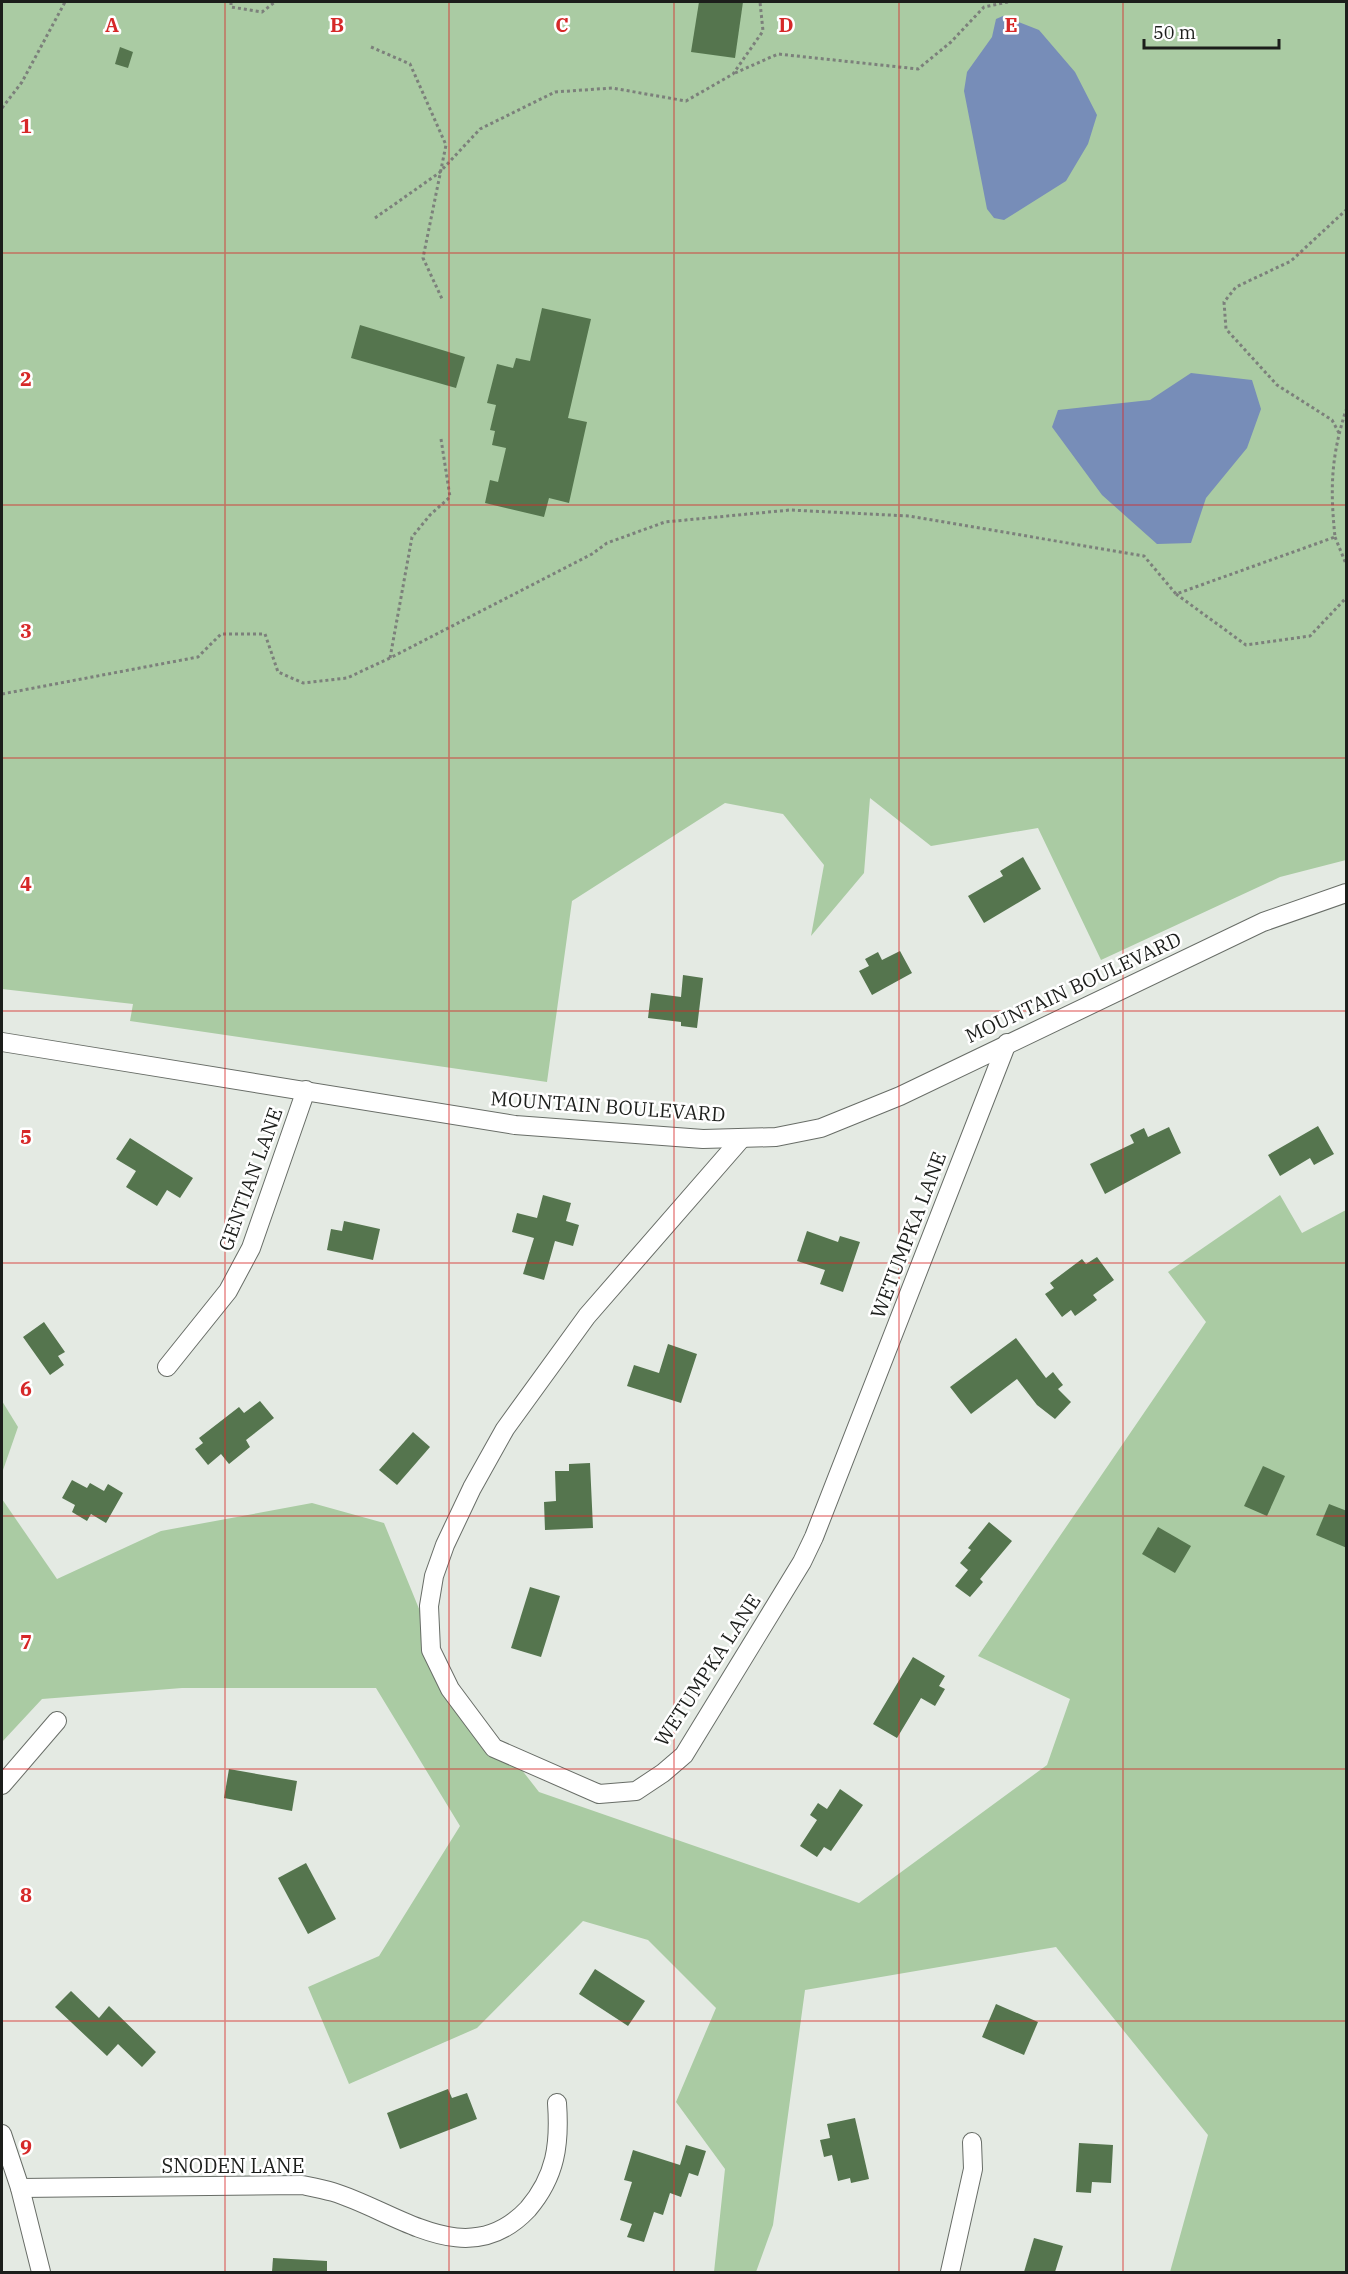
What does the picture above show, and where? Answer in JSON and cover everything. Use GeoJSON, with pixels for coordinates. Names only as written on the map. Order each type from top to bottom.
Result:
{"type":"FeatureCollection","features":[{"type":"Feature","properties":{"kind":"street","name":"MOUNTAIN BOULEVARD"},"geometry":{"type":"LineString","coordinates":[[2,1042],[515,1125],[703,1140],[776,1137],[820,1128],[900,1096],[1007,1042],[1263,922],[1347,893]]}},
{"type":"Feature","properties":{"kind":"street","name":"WETUMPKA LANE"},"geometry":{"type":"LineString","coordinates":[[742,1138],[587,1316],[505,1430],[472,1488],[434,1576],[429,1606],[431,1650],[450,1689],[466,1713],[494,1748],[599,1794],[636,1791],[684,1755],[802,1562],[814,1537],[1007,1042]]}},
{"type":"Feature","properties":{"kind":"street","name":"GENTIAN LANE"},"geometry":{"type":"LineString","coordinates":[[167,1367],[228,1291],[251,1248],[306,1090]]}},
{"type":"Feature","properties":{"kind":"street"},"geometry":{"type":"LineString","coordinates":[[2,1785],[57,1721]]}},
{"type":"Feature","properties":{"kind":"street","name":"SNODEN LANE"},"geometry":{"type":"LineString","coordinates":[[20,2188],[302,2185],[334,2192],[427,2234],[468,2241],[489,2236],[506,2227],[525,2212],[540,2194],[556,2157],[560,2133],[557,2103]]}},
{"type":"Feature","properties":{"kind":"street"},"geometry":{"type":"LineString","coordinates":[[2,2134],[20,2188],[41,2272]]}},
{"type":"Feature","properties":{"kind":"street"},"geometry":{"type":"LineString","coordinates":[[950,2272],[973,2169],[972,2142]]}},
{"type":"Feature","properties":{"kind":"path"},"geometry":{"type":"LineString","coordinates":[[2,108],[22,82],[65,2]]}},
{"type":"Feature","properties":{"kind":"path"},"geometry":{"type":"LineString","coordinates":[[231,2],[231,7],[262,12],[275,2]]}},
{"type":"Feature","properties":{"kind":"path"},"geometry":{"type":"LineString","coordinates":[[733,74],[763,32],[760,2]]}},
{"type":"Feature","properties":{"kind":"path"},"geometry":{"type":"LineString","coordinates":[[375,218],[439,172],[480,129],[555,92],[612,88],[686,101],[733,74],[778,54],[918,69],[951,42],[984,7],[1008,2]]}},
{"type":"Feature","properties":{"kind":"path"},"geometry":{"type":"LineString","coordinates":[[371,47],[410,64],[446,145],[423,258],[443,301]]}},
{"type":"Feature","properties":{"kind":"path"},"geometry":{"type":"LineString","coordinates":[[1339,433],[1332,420],[1277,385],[1226,329],[1224,302],[1236,287],[1291,261],[1347,210]]}},
{"type":"Feature","properties":{"kind":"path"},"geometry":{"type":"LineString","coordinates":[[1347,410],[1339,433],[1330,487],[1335,537],[1347,564]]}},
{"type":"Feature","properties":{"kind":"path"},"geometry":{"type":"LineString","coordinates":[[390,658],[412,537],[430,515],[450,497],[441,439]]}},
{"type":"Feature","properties":{"kind":"path"},"geometry":{"type":"LineString","coordinates":[[2,694],[198,657],[221,634],[265,634],[278,672],[303,683],[347,678],[592,554],[607,543],[665,522],[790,510],[909,516],[1144,556],[1176,594],[1246,645],[1310,636],[1347,598]]}},
{"type":"Feature","properties":{"kind":"path"},"geometry":{"type":"LineString","coordinates":[[1176,594],[1335,537]]}},
{"type":"Feature","properties":{"kind":"green space"},"geometry":{"type":"Polygon","coordinates":[[[2,2],[1346,2],[1346,860],[1280,877],[1101,960],[1038,828],[931,846],[870,798],[864,873],[811,936],[824,865],[783,814],[725,803],[572,901],[547,1082],[130,1021],[133,1004],[2,989],[2,2]]]}},
{"type":"Feature","properties":{"kind":"green space"},"geometry":{"type":"Polygon","coordinates":[[[1280,1195],[1302,1233],[1346,1210],[1346,2272],[1170,2272],[1208,2135],[1056,1947],[805,1990],[773,2225],[756,2272],[714,2272],[725,2169],[676,2102],[716,2008],[648,1940],[583,1921],[477,2028],[349,2084],[308,1987],[379,1956],[460,1826],[376,1688],[182,1688],[42,1699],[2,1742],[2,1499],[57,1579],[161,1531],[312,1503],[384,1523],[444,1670],[539,1792],[859,1903],[1047,1765],[1070,1699],[978,1656],[1206,1322],[1168,1272],[1280,1195]]]}},
{"type":"Feature","properties":{"kind":"green space"},"geometry":{"type":"Polygon","coordinates":[[[2,1401],[18,1427],[2,1473],[2,1401]]]}},
{"type":"Feature","properties":{"kind":"water"},"geometry":{"type":"Polygon","coordinates":[[[1003,16],[1039,30],[1075,72],[1097,115],[1088,144],[1066,181],[1004,220],[994,218],[987,209],[964,91],[967,72],[992,37],[996,19],[1003,16]]]}},
{"type":"Feature","properties":{"kind":"water"},"geometry":{"type":"Polygon","coordinates":[[[1191,373],[1252,380],[1261,409],[1247,448],[1206,498],[1191,543],[1157,544],[1102,495],[1052,427],[1058,410],[1150,400],[1191,373]]]}},
{"type":"Feature","properties":{"kind":"building"},"geometry":{"type":"Polygon","coordinates":[[[699,2],[743,2],[735,58],[691,52],[699,2]]]}},
{"type":"Feature","properties":{"kind":"building"},"geometry":{"type":"Polygon","coordinates":[[[120,47],[133,52],[128,68],[115,64],[120,47]]]}},
{"type":"Feature","properties":{"kind":"building"},"geometry":{"type":"Polygon","coordinates":[[[542,308],[591,319],[568,418],[587,422],[569,503],[549,498],[544,517],[485,503],[490,480],[498,482],[506,448],[492,445],[495,431],[490,430],[496,405],[487,403],[497,364],[513,368],[516,358],[530,361],[542,308]]]}},
{"type":"Feature","properties":{"kind":"building"},"geometry":{"type":"Polygon","coordinates":[[[360,325],[465,357],[456,388],[351,358],[360,325]]]}},
{"type":"Feature","properties":{"kind":"building"},"geometry":{"type":"Polygon","coordinates":[[[1023,857],[1041,889],[984,923],[968,896],[1003,876],[1000,871],[1023,857]]]}},
{"type":"Feature","properties":{"kind":"building"},"geometry":{"type":"Polygon","coordinates":[[[900,951],[912,973],[872,995],[859,971],[869,966],[865,959],[878,952],[882,960],[900,951]]]}},
{"type":"Feature","properties":{"kind":"building"},"geometry":{"type":"Polygon","coordinates":[[[683,975],[703,978],[697,1028],[681,1026],[681,1022],[648,1018],[651,993],[681,997],[683,975]]]}},
{"type":"Feature","properties":{"kind":"building"},"geometry":{"type":"Polygon","coordinates":[[[1318,1126],[1334,1154],[1314,1165],[1310,1158],[1280,1176],[1268,1155],[1318,1126]]]}},
{"type":"Feature","properties":{"kind":"building"},"geometry":{"type":"Polygon","coordinates":[[[1169,1127],[1181,1153],[1105,1194],[1090,1164],[1134,1143],[1130,1135],[1144,1128],[1148,1137],[1169,1127]]]}},
{"type":"Feature","properties":{"kind":"building"},"geometry":{"type":"Polygon","coordinates":[[[130,1138],[193,1178],[180,1198],[167,1190],[157,1206],[126,1187],[136,1171],[116,1159],[130,1138]]]}},
{"type":"Feature","properties":{"kind":"building"},"geometry":{"type":"Polygon","coordinates":[[[543,1195],[571,1203],[566,1221],[579,1225],[573,1246],[555,1241],[544,1280],[523,1274],[534,1238],[512,1232],[517,1213],[537,1218],[543,1195]]]}},
{"type":"Feature","properties":{"kind":"building"},"geometry":{"type":"Polygon","coordinates":[[[344,1221],[380,1229],[373,1260],[327,1250],[331,1229],[342,1231],[344,1221]]]}},
{"type":"Feature","properties":{"kind":"building"},"geometry":{"type":"Polygon","coordinates":[[[807,1231],[838,1242],[840,1236],[860,1242],[843,1292],[820,1284],[825,1270],[797,1261],[807,1231]]]}},
{"type":"Feature","properties":{"kind":"building"},"geometry":{"type":"Polygon","coordinates":[[[1097,1257],[1114,1280],[1093,1295],[1097,1300],[1075,1316],[1071,1310],[1062,1317],[1045,1294],[1054,1288],[1050,1283],[1082,1259],[1086,1264],[1097,1257]]]}},
{"type":"Feature","properties":{"kind":"building"},"geometry":{"type":"Polygon","coordinates":[[[44,1322],[65,1352],[58,1356],[64,1365],[50,1375],[23,1337],[44,1322]]]}},
{"type":"Feature","properties":{"kind":"building"},"geometry":{"type":"Polygon","coordinates":[[[1016,1338],[1046,1378],[1053,1372],[1063,1385],[1058,1389],[1071,1402],[1055,1419],[1037,1405],[1017,1379],[971,1414],[950,1387],[1016,1338]]]}},
{"type":"Feature","properties":{"kind":"building"},"geometry":{"type":"Polygon","coordinates":[[[668,1344],[697,1354],[681,1403],[627,1386],[634,1365],[659,1373],[668,1344]]]}},
{"type":"Feature","properties":{"kind":"building"},"geometry":{"type":"Polygon","coordinates":[[[260,1401],[274,1418],[246,1440],[250,1447],[229,1464],[221,1454],[208,1465],[195,1449],[203,1443],[199,1438],[239,1407],[244,1413],[260,1401]]]}},
{"type":"Feature","properties":{"kind":"building"},"geometry":{"type":"Polygon","coordinates":[[[413,1432],[430,1447],[397,1485],[379,1470],[413,1432]]]}},
{"type":"Feature","properties":{"kind":"building"},"geometry":{"type":"Polygon","coordinates":[[[590,1463],[593,1528],[545,1530],[544,1502],[556,1501],[555,1471],[569,1471],[569,1464],[590,1463]]]}},
{"type":"Feature","properties":{"kind":"building"},"geometry":{"type":"Polygon","coordinates":[[[1263,1466],[1285,1476],[1267,1516],[1244,1506],[1263,1466]]]}},
{"type":"Feature","properties":{"kind":"building"},"geometry":{"type":"Polygon","coordinates":[[[72,1480],[87,1488],[90,1483],[104,1491],[108,1484],[123,1493],[106,1523],[91,1514],[87,1521],[72,1512],[75,1505],[62,1498],[72,1480]]]}},
{"type":"Feature","properties":{"kind":"building"},"geometry":{"type":"Polygon","coordinates":[[[1329,1504],[1347,1511],[1347,1548],[1316,1535],[1329,1504]]]}},
{"type":"Feature","properties":{"kind":"building"},"geometry":{"type":"Polygon","coordinates":[[[989,1522],[1012,1541],[980,1579],[983,1582],[970,1597],[955,1586],[968,1570],[960,1563],[971,1550],[968,1548],[989,1522]]]}},
{"type":"Feature","properties":{"kind":"building"},"geometry":{"type":"Polygon","coordinates":[[[1158,1527],[1191,1546],[1175,1573],[1142,1554],[1158,1527]]]}},
{"type":"Feature","properties":{"kind":"building"},"geometry":{"type":"Polygon","coordinates":[[[530,1587],[560,1596],[541,1657],[511,1648],[530,1587]]]}},
{"type":"Feature","properties":{"kind":"building"},"geometry":{"type":"Polygon","coordinates":[[[913,1657],[945,1676],[939,1686],[945,1689],[935,1706],[921,1698],[897,1738],[873,1724],[913,1657]]]}},
{"type":"Feature","properties":{"kind":"building"},"geometry":{"type":"Polygon","coordinates":[[[229,1769],[297,1781],[292,1811],[224,1798],[229,1769]]]}},
{"type":"Feature","properties":{"kind":"building"},"geometry":{"type":"Polygon","coordinates":[[[840,1789],[863,1805],[831,1851],[824,1847],[817,1857],[800,1846],[817,1820],[810,1815],[818,1803],[827,1809],[840,1789]]]}},
{"type":"Feature","properties":{"kind":"building"},"geometry":{"type":"Polygon","coordinates":[[[306,1863],[336,1919],[308,1934],[278,1878],[306,1863]]]}},
{"type":"Feature","properties":{"kind":"building"},"geometry":{"type":"Polygon","coordinates":[[[595,1969],[645,2001],[628,2026],[579,1994],[595,1969]]]}},
{"type":"Feature","properties":{"kind":"building"},"geometry":{"type":"Polygon","coordinates":[[[71,1991],[99,2018],[109,2006],[156,2052],[142,2067],[118,2044],[107,2056],[55,2007],[71,1991]]]}},
{"type":"Feature","properties":{"kind":"building"},"geometry":{"type":"Polygon","coordinates":[[[996,2004],[1038,2022],[1024,2055],[982,2037],[996,2004]]]}},
{"type":"Feature","properties":{"kind":"building"},"geometry":{"type":"Polygon","coordinates":[[[448,2089],[452,2098],[467,2093],[477,2119],[400,2149],[387,2113],[448,2089]]]}},
{"type":"Feature","properties":{"kind":"building"},"geometry":{"type":"Polygon","coordinates":[[[855,2118],[869,2179],[851,2183],[850,2178],[838,2181],[832,2155],[824,2157],[820,2140],[830,2138],[827,2124],[855,2118]]]}},
{"type":"Feature","properties":{"kind":"building"},"geometry":{"type":"Polygon","coordinates":[[[1079,2143],[1113,2145],[1111,2183],[1092,2182],[1091,2193],[1076,2192],[1079,2143]]]}},
{"type":"Feature","properties":{"kind":"building"},"geometry":{"type":"Polygon","coordinates":[[[686,2145],[706,2151],[698,2176],[689,2173],[681,2197],[670,2193],[663,2215],[654,2212],[644,2242],[627,2237],[632,2224],[620,2220],[632,2182],[624,2180],[633,2150],[680,2165],[686,2145]]]}},
{"type":"Feature","properties":{"kind":"building"},"geometry":{"type":"Polygon","coordinates":[[[1034,2238],[1063,2246],[1055,2272],[1024,2272],[1034,2238]]]}},
{"type":"Feature","properties":{"kind":"building"},"geometry":{"type":"Polygon","coordinates":[[[273,2258],[327,2261],[327,2272],[272,2272],[273,2258]]]}}]}
